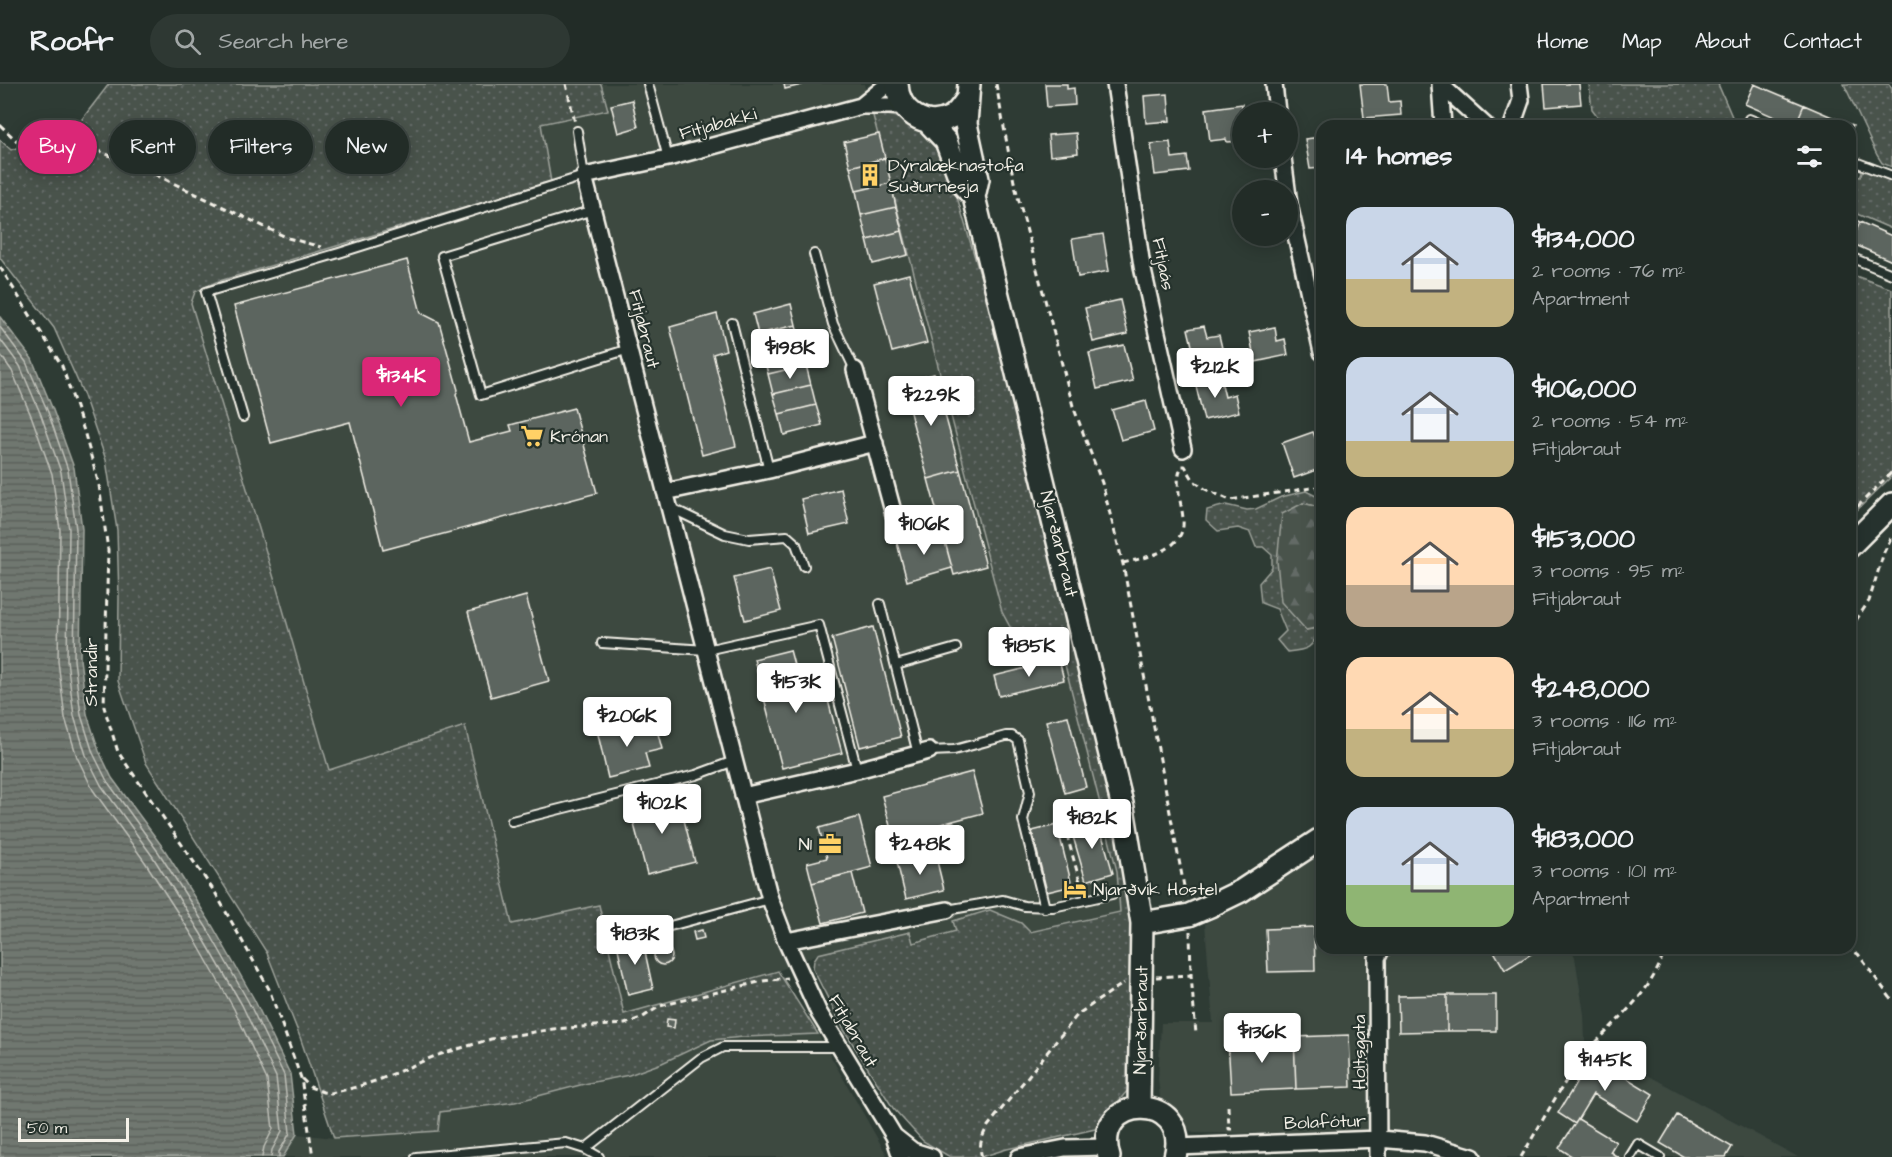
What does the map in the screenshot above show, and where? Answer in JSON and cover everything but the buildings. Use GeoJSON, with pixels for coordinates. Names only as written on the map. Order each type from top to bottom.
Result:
{"type":"FeatureCollection","features":[{"type":"Feature","properties":{"kind":"main road"},"geometry":{"type":"LineString","coordinates":[[897,84],[899,97],[904,106]]}},
{"type":"Feature","properties":{"kind":"main road","name":"Njarðarbraut"},"geometry":{"type":"LineString","coordinates":[[904,106],[918,118],[939,121],[951,117],[960,110],[968,92]]}},
{"type":"Feature","properties":{"kind":"main road","name":"Njarðarbraut"},"geometry":{"type":"LineString","coordinates":[[968,92],[966,124],[978,179],[974,197],[1123,808],[1142,923],[1139,1107]]}},
{"type":"Feature","properties":{"kind":"main road","name":"Njarðarbraut"},"geometry":{"type":"LineString","coordinates":[[927,121],[946,141],[962,184],[974,197]]}},
{"type":"Feature","properties":{"kind":"main road"},"geometry":{"type":"LineString","coordinates":[[1856,540],[1892,504]]}},
{"type":"Feature","properties":{"kind":"main road"},"geometry":{"type":"LineString","coordinates":[[1142,923],[1189,915],[1241,891],[1316,842]]}},
{"type":"Feature","properties":{"kind":"main road"},"geometry":{"type":"LineString","coordinates":[[1107,1152],[1107,1136],[1111,1125],[1118,1116],[1139,1107],[1149,1108],[1167,1118],[1174,1127],[1176,1152]]}},
{"type":"Feature","properties":{"kind":"street","name":"Fitjabakki"},"geometry":{"type":"LineString","coordinates":[[861,106],[888,84]]}},
{"type":"Feature","properties":{"kind":"street","name":"Fitjaás"},"geometry":{"type":"LineString","coordinates":[[1115,84],[1142,266],[1183,449]]}},
{"type":"Feature","properties":{"kind":"street"},"geometry":{"type":"LineString","coordinates":[[1274,84],[1276,102]]}},
{"type":"Feature","properties":{"kind":"street"},"geometry":{"type":"LineString","coordinates":[[1440,84],[1443,120]]}},
{"type":"Feature","properties":{"kind":"street"},"geometry":{"type":"LineString","coordinates":[[1440,84],[1479,120]]}},
{"type":"Feature","properties":{"kind":"street"},"geometry":{"type":"LineString","coordinates":[[1514,120],[1521,100],[1519,84]]}},
{"type":"Feature","properties":{"kind":"street","name":"Fitjabakki"},"geometry":{"type":"LineString","coordinates":[[584,176],[668,158],[861,106],[904,106]]}},
{"type":"Feature","properties":{"kind":"street"},"geometry":{"type":"LineString","coordinates":[[1284,168],[1289,204],[1316,325]]}},
{"type":"Feature","properties":{"kind":"street","name":"Fitjabraut"},"geometry":{"type":"LineString","coordinates":[[584,176],[770,899],[786,941],[819,1013],[894,1136],[910,1155],[932,1157]]}},
{"type":"Feature","properties":{"kind":"street"},"geometry":{"type":"LineString","coordinates":[[855,370],[894,515]]}},
{"type":"Feature","properties":{"kind":"street"},"geometry":{"type":"LineString","coordinates":[[667,500],[875,442]]}},
{"type":"Feature","properties":{"kind":"street"},"geometry":{"type":"LineString","coordinates":[[743,796],[924,752]]}},
{"type":"Feature","properties":{"kind":"street"},"geometry":{"type":"LineString","coordinates":[[786,941],[947,910]]}},
{"type":"Feature","properties":{"kind":"street","name":"Holtsgata"},"geometry":{"type":"LineString","coordinates":[[1378,1157],[1377,958],[1379,954]]}},
{"type":"Feature","properties":{"kind":"street","name":"Bolafótur"},"geometry":{"type":"LineString","coordinates":[[1176,1152],[1220,1151],[1379,1139],[1425,1143],[1473,1157]]}},
{"type":"Feature","properties":{"kind":"street"},"geometry":{"type":"LineString","coordinates":[[1019,1157],[1065,1148],[1107,1152]]}},
{"type":"Feature","properties":{"kind":"lane"},"geometry":{"type":"LineString","coordinates":[[648,84],[668,158]]}},
{"type":"Feature","properties":{"kind":"lane"},"geometry":{"type":"LineString","coordinates":[[243,417],[206,292],[584,176],[578,130]]}},
{"type":"Feature","properties":{"kind":"lane"},"geometry":{"type":"LineString","coordinates":[[1856,161],[1892,176]]}},
{"type":"Feature","properties":{"kind":"lane"},"geometry":{"type":"LineString","coordinates":[[593,210],[442,256],[481,395],[629,349]]}},
{"type":"Feature","properties":{"kind":"lane"},"geometry":{"type":"LineString","coordinates":[[814,254],[833,324],[855,370]]}},
{"type":"Feature","properties":{"kind":"lane"},"geometry":{"type":"LineString","coordinates":[[1856,259],[1892,274]]}},
{"type":"Feature","properties":{"kind":"lane"},"geometry":{"type":"LineString","coordinates":[[732,323],[769,470]]}},
{"type":"Feature","properties":{"kind":"lane"},"geometry":{"type":"LineString","coordinates":[[667,500],[724,534],[749,539],[787,536],[796,544],[804,566]]}},
{"type":"Feature","properties":{"kind":"lane"},"geometry":{"type":"LineString","coordinates":[[880,604],[896,665],[924,752],[954,750],[1006,736],[1012,736],[1018,740],[1030,792],[1023,820],[1045,908]]}},
{"type":"Feature","properties":{"kind":"lane"},"geometry":{"type":"LineString","coordinates":[[603,643],[706,651],[819,625],[857,770]]}},
{"type":"Feature","properties":{"kind":"lane"},"geometry":{"type":"LineString","coordinates":[[896,665],[956,648]]}},
{"type":"Feature","properties":{"kind":"lane"},"geometry":{"type":"LineString","coordinates":[[512,821],[696,775],[734,761]]}},
{"type":"Feature","properties":{"kind":"lane"},"geometry":{"type":"LineString","coordinates":[[947,910],[1003,900],[1023,906],[1045,908],[1112,894]]}},
{"type":"Feature","properties":{"kind":"lane"},"geometry":{"type":"LineString","coordinates":[[670,926],[770,899]]}},
{"type":"Feature","properties":{"kind":"lane"},"geometry":{"type":"LineString","coordinates":[[585,1149],[701,1058],[723,1047],[839,1047]]}},
{"type":"Feature","properties":{"kind":"lane"},"geometry":{"type":"LineString","coordinates":[[416,1157],[566,1143],[585,1149],[599,1157]]}},
{"type":"Feature","properties":{"kind":"lane"},"geometry":{"type":"LineString","coordinates":[[1630,1157],[1638,1144],[1660,1157]]}},
{"type":"Feature","properties":{"kind":"path"},"geometry":{"type":"LineString","coordinates":[[566,84],[578,130]]}},
{"type":"Feature","properties":{"kind":"path"},"geometry":{"type":"LineString","coordinates":[[996,84],[1014,182],[1073,406],[1102,483],[1123,564],[1189,915],[1196,1034]]}},
{"type":"Feature","properties":{"kind":"path"},"geometry":{"type":"LineString","coordinates":[[0,125],[19,142],[44,141],[94,149],[152,173],[288,238],[339,253]]}},
{"type":"Feature","properties":{"kind":"path","name":"Strandir"},"geometry":{"type":"LineString","coordinates":[[0,267],[62,366],[99,484],[108,550],[104,707],[118,752],[216,894],[268,989],[301,1078],[313,1157]]}},
{"type":"Feature","properties":{"kind":"path"},"geometry":{"type":"LineString","coordinates":[[1123,564],[1154,555],[1180,536],[1183,526],[1178,473],[1182,466],[1185,466],[1194,481],[1205,489],[1230,500],[1316,489]]}},
{"type":"Feature","properties":{"kind":"path"},"geometry":{"type":"LineString","coordinates":[[1856,508],[1892,472]]}},
{"type":"Feature","properties":{"kind":"path"},"geometry":{"type":"LineString","coordinates":[[1856,620],[1869,601],[1884,552],[1892,536]]}},
{"type":"Feature","properties":{"kind":"path"},"geometry":{"type":"LineString","coordinates":[[1064,825],[1084,900]]}},
{"type":"Feature","properties":{"kind":"path"},"geometry":{"type":"LineString","coordinates":[[1856,953],[1892,1000]]}},
{"type":"Feature","properties":{"kind":"path"},"geometry":{"type":"LineString","coordinates":[[1521,1157],[1576,1066],[1625,1014],[1644,990],[1664,954]]}},
{"type":"Feature","properties":{"kind":"path"},"geometry":{"type":"LineString","coordinates":[[982,1157],[981,1137],[988,1126],[1085,1007],[1130,979],[1191,975]]}},
{"type":"Feature","properties":{"kind":"path"},"geometry":{"type":"LineString","coordinates":[[301,1078],[315,1090],[331,1093],[381,1079],[435,1056],[491,1039],[553,1029],[625,1024],[636,1021],[660,1006],[763,981],[802,978]]}},
{"type":"Feature","properties":{"kind":"shaded area"},"geometry":{"type":"Polygon","coordinates":[[[601,84],[864,84],[1002,612],[1036,651],[1063,656],[1117,871],[1120,912],[1030,932],[1021,923],[956,931],[913,943],[910,932],[818,954],[778,971],[624,1014],[599,905],[512,925],[465,726],[329,771],[191,303],[194,292],[216,282],[551,182],[541,124],[608,110],[601,84]]]}},
{"type":"Feature","properties":{"kind":"shaded area"},"geometry":{"type":"Polygon","coordinates":[[[1316,858],[1316,954],[1574,954],[1584,1014],[1585,1041],[1798,1157],[1484,1157],[1453,1144],[1408,1135],[1193,1133],[1168,1110],[1160,1097],[1158,1079],[1161,1023],[1213,1023],[1205,924],[1316,858]]]}},
{"type":"Feature","properties":{"kind":"shaded area"},"geometry":{"type":"Polygon","coordinates":[[[818,1034],[888,1157],[283,1157],[297,1134],[334,1138],[438,1131],[439,1112],[515,1102],[629,1075],[662,1063],[711,1040],[818,1034]]]}},
{"type":"Feature","properties":{"kind":"green space"},"geometry":{"type":"Polygon","coordinates":[[[109,84],[601,84],[608,110],[541,124],[551,182],[216,282],[195,292],[191,303],[329,770],[465,726],[512,924],[599,905],[624,1014],[778,971],[818,1034],[711,1040],[662,1063],[629,1075],[515,1102],[440,1112],[438,1131],[334,1138],[300,1037],[267,953],[146,763],[118,681],[117,530],[106,460],[83,393],[54,328],[0,258],[0,140],[11,150],[18,148],[18,174],[97,174],[97,120],[81,120],[109,84]]]}},
{"type":"Feature","properties":{"kind":"green space"},"geometry":{"type":"Polygon","coordinates":[[[1589,84],[1718,84],[1733,120],[1600,120],[1592,109],[1589,84]]]}},
{"type":"Feature","properties":{"kind":"green space"},"geometry":{"type":"Polygon","coordinates":[[[1844,84],[1889,84],[1892,89],[1892,167],[1882,163],[1877,155],[1844,84]]]}},
{"type":"Feature","properties":{"kind":"green space"},"geometry":{"type":"Polygon","coordinates":[[[872,112],[908,119],[930,138],[950,173],[1013,387],[1117,811],[1134,918],[1133,1084],[1095,1129],[981,1157],[950,1157],[923,1141],[893,1108],[844,1030],[813,969],[814,960],[818,954],[910,932],[913,943],[956,931],[953,921],[990,910],[1021,923],[1030,932],[1120,912],[1117,871],[1063,657],[1036,651],[1017,640],[1002,612],[872,112]]]}},
{"type":"Feature","properties":{"kind":"green space"},"geometry":{"type":"Polygon","coordinates":[[[1863,169],[1892,180],[1892,229],[1856,214],[1856,175],[1860,177],[1863,169]]]}},
{"type":"Feature","properties":{"kind":"green space"},"geometry":{"type":"Polygon","coordinates":[[[1856,276],[1892,289],[1892,476],[1856,511],[1856,276]]]}},
{"type":"Feature","properties":{"kind":"green space"},"geometry":{"type":"Polygon","coordinates":[[[1306,491],[1316,496],[1316,506],[1303,503],[1306,630],[1316,628],[1316,634],[1312,644],[1305,649],[1287,652],[1277,640],[1286,631],[1277,609],[1261,603],[1259,583],[1272,568],[1272,555],[1263,547],[1256,547],[1250,532],[1238,528],[1218,531],[1206,520],[1207,510],[1226,505],[1247,510],[1256,509],[1281,497],[1306,491]]]}},
{"type":"Feature","properties":{"kind":"green space"},"geometry":{"type":"Polygon","coordinates":[[[1303,503],[1316,506],[1316,628],[1306,630],[1281,602],[1277,561],[1282,514],[1303,503]]]}},
{"type":"Feature","properties":{"kind":"water"},"geometry":{"type":"Polygon","coordinates":[[[0,317],[32,359],[74,468],[82,529],[80,659],[87,714],[99,751],[112,778],[164,849],[213,927],[254,999],[290,1074],[297,1134],[283,1157],[0,1157],[0,317]]]}},
{"type":"Feature","properties":{"kind":"place","name":"Dýralæknastofa Suðurnesja"},"geometry":{"type":"Point","coordinates":[870,175]}},
{"type":"Feature","properties":{"kind":"place","name":"Krónan"},"geometry":{"type":"Point","coordinates":[532,436]}},
{"type":"Feature","properties":{"kind":"place","name":"N1"},"geometry":{"type":"Point","coordinates":[830,844]}},
{"type":"Feature","properties":{"kind":"place","name":"Njarðvík Hostel"},"geometry":{"type":"Point","coordinates":[1075,889]}}]}
